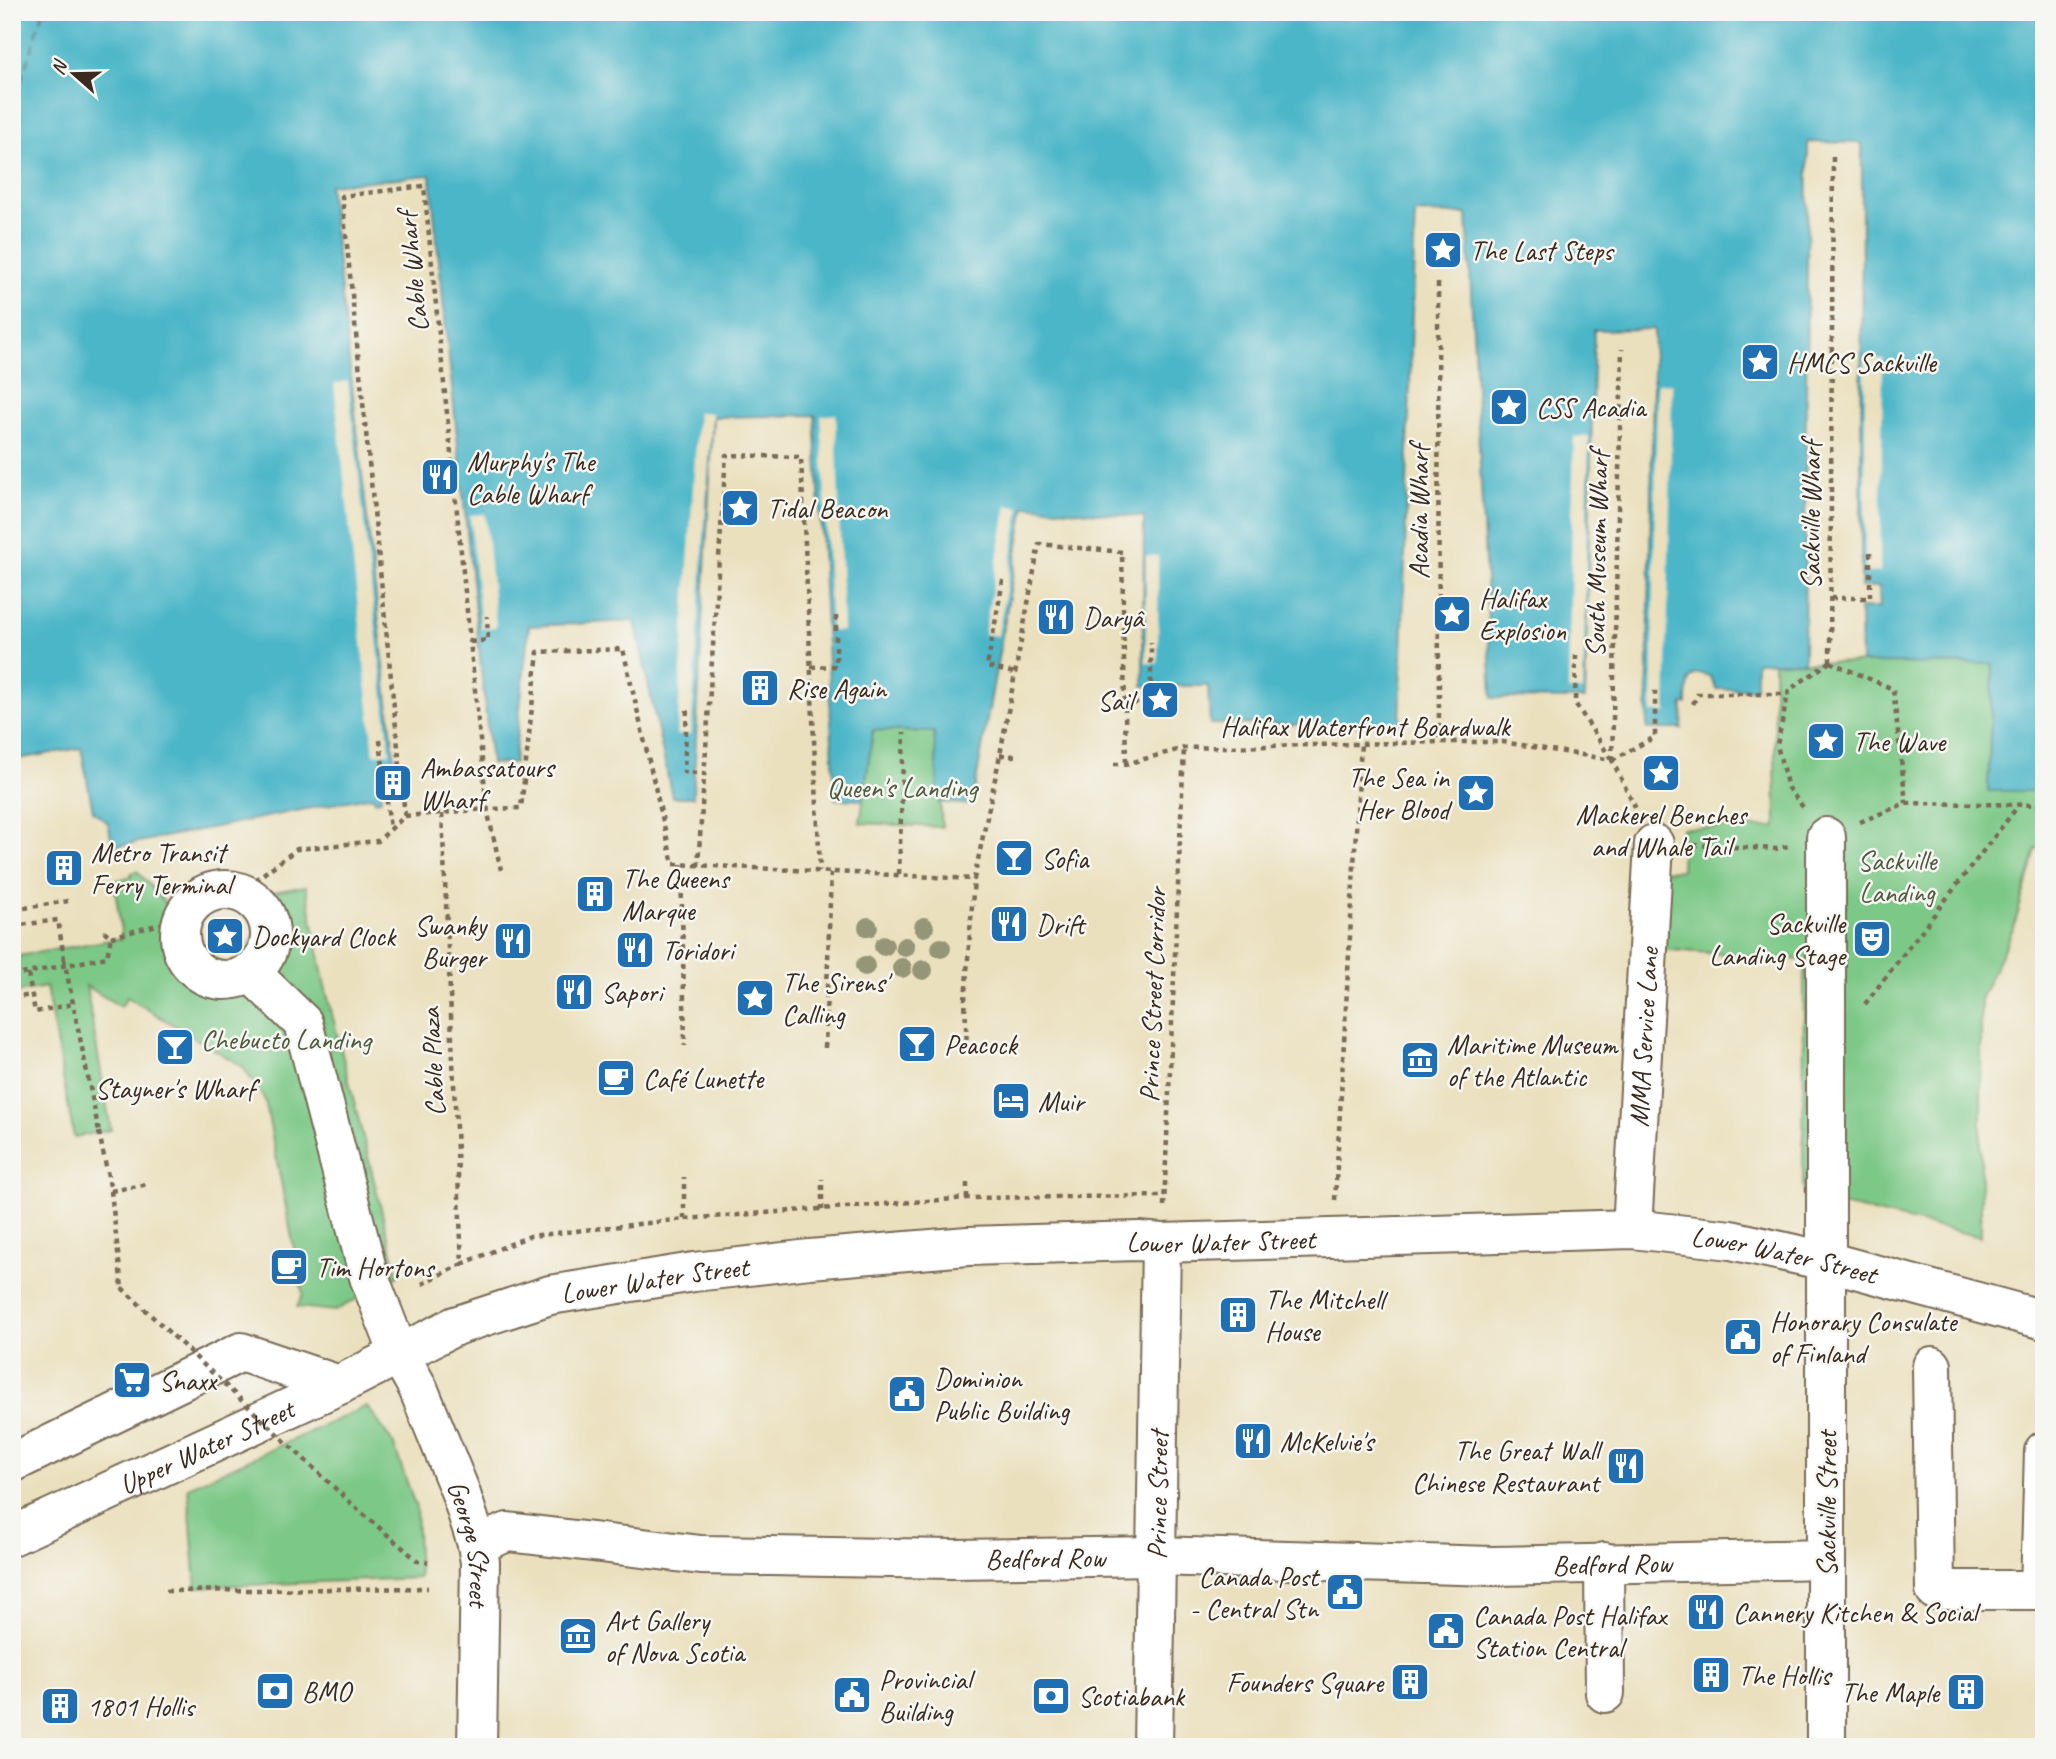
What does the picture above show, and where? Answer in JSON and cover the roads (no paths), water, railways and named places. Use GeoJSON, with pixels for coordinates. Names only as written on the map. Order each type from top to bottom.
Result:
{"type":"FeatureCollection","features":[{"type":"Feature","properties":{"kind":"street"},"geometry":{"type":"LineString","coordinates":[[1826,837],[1826,1261]]}},
{"type":"Feature","properties":{"kind":"street","name":"MMA Service Lane"},"geometry":{"type":"LineString","coordinates":[[1632,1229],[1654,844]]}},
{"type":"Feature","properties":{"kind":"street"},"geometry":{"type":"LineString","coordinates":[[226,890],[239,892],[262,909],[270,936],[261,962],[250,972],[223,980],[209,977],[197,970],[187,959],[180,932],[184,918],[200,897],[226,890]]}},
{"type":"Feature","properties":{"kind":"street"},"geometry":{"type":"LineString","coordinates":[[250,972],[303,1023],[369,1277],[399,1354]]}},
{"type":"Feature","properties":{"kind":"street","name":"Lower Water Street"},"geometry":{"type":"LineString","coordinates":[[399,1354],[455,1326],[550,1295],[694,1272],[810,1259],[968,1246],[1632,1229],[1731,1240],[1826,1261],[2044,1320]]}},
{"type":"Feature","properties":{"kind":"street","name":"Prince Street"},"geometry":{"type":"LineString","coordinates":[[1153,1747],[1161,1243]]}},
{"type":"Feature","properties":{"kind":"street","name":"Sackville Street"},"geometry":{"type":"LineString","coordinates":[[1826,1261],[1826,1747]]}},
{"type":"Feature","properties":{"kind":"street"},"geometry":{"type":"LineString","coordinates":[[12,1463],[242,1352],[339,1385]]}},
{"type":"Feature","properties":{"kind":"street","name":"Upper Water Street"},"geometry":{"type":"LineString","coordinates":[[12,1536],[339,1385],[399,1354]]}},
{"type":"Feature","properties":{"kind":"street","name":"George Street"},"geometry":{"type":"LineString","coordinates":[[399,1354],[418,1388],[460,1491],[477,1544],[480,1562],[477,1747]]}},
{"type":"Feature","properties":{"kind":"street"},"geometry":{"type":"LineString","coordinates":[[1932,1366],[1935,1590],[2042,1590],[2044,1451]]}},
{"type":"Feature","properties":{"kind":"street","name":"Bedford Row"},"geometry":{"type":"LineString","coordinates":[[477,1544],[508,1532],[701,1555],[941,1559],[1156,1556],[1493,1566],[1826,1559]]}},
{"type":"Feature","properties":{"kind":"street"},"geometry":{"type":"LineString","coordinates":[[1604,1562],[1605,1693]]}},
{"type":"Feature","properties":{"kind":"water"},"geometry":{"type":"Polygon","coordinates":[[[12,12],[2044,12],[2044,791],[1988,791],[1993,664],[1861,663],[1860,608],[1880,608],[1879,587],[1861,587],[1862,143],[1808,142],[1804,662],[1756,662],[1756,689],[1716,689],[1711,677],[1697,674],[1690,680],[1687,704],[1683,704],[1682,729],[1647,729],[1654,329],[1594,330],[1585,699],[1492,698],[1467,214],[1415,213],[1400,725],[1210,724],[1208,686],[1143,686],[1144,517],[1025,506],[972,805],[939,802],[934,732],[873,730],[863,800],[835,799],[815,415],[713,417],[693,797],[672,797],[635,621],[529,626],[514,763],[491,764],[430,175],[329,185],[395,763],[378,765],[381,800],[375,801],[373,796],[113,847],[108,823],[93,811],[81,748],[12,760],[12,12]]]}},
{"type":"Feature","properties":{"kind":"place","name":"The Last Steps"},"geometry":{"type":"Point","coordinates":[1443,250]}},
{"type":"Feature","properties":{"kind":"place","name":"HMCS Sackville"},"geometry":{"type":"Point","coordinates":[1760,362]}},
{"type":"Feature","properties":{"kind":"place","name":"CSS Acadia"},"geometry":{"type":"Point","coordinates":[1509,407]}},
{"type":"Feature","properties":{"kind":"place","name":"Murphy's The Cable Wharf"},"geometry":{"type":"Point","coordinates":[440,477]}},
{"type":"Feature","properties":{"kind":"place","name":"Tidal Beacon"},"geometry":{"type":"Point","coordinates":[740,508]}},
{"type":"Feature","properties":{"kind":"place","name":"Halifax Explosion"},"geometry":{"type":"Point","coordinates":[1452,614]}},
{"type":"Feature","properties":{"kind":"place","name":"Daryâ"},"geometry":{"type":"Point","coordinates":[1056,617]}},
{"type":"Feature","properties":{"kind":"place","name":"Rise Again"},"geometry":{"type":"Point","coordinates":[760,688]}},
{"type":"Feature","properties":{"kind":"place","name":"Sail"},"geometry":{"type":"Point","coordinates":[1160,700]}},
{"type":"Feature","properties":{"kind":"place","name":"The Wave"},"geometry":{"type":"Point","coordinates":[1826,741]}},
{"type":"Feature","properties":{"kind":"place","name":"Mackerel Benches and Whale Tail"},"geometry":{"type":"Point","coordinates":[1661,773]}},
{"type":"Feature","properties":{"kind":"place","name":"Ambassatours Wharf"},"geometry":{"type":"Point","coordinates":[393,783]}},
{"type":"Feature","properties":{"kind":"place","name":"The Sea in Her Blood"},"geometry":{"type":"Point","coordinates":[1476,793]}},
{"type":"Feature","properties":{"kind":"place","name":"Sofia"},"geometry":{"type":"Point","coordinates":[1014,858]}},
{"type":"Feature","properties":{"kind":"place","name":"Metro Transit Ferry Terminal"},"geometry":{"type":"Point","coordinates":[64,868]}},
{"type":"Feature","properties":{"kind":"place","name":"The Queens Marque"},"geometry":{"type":"Point","coordinates":[595,894]}},
{"type":"Feature","properties":{"kind":"place","name":"Drift"},"geometry":{"type":"Point","coordinates":[1009,924]}},
{"type":"Feature","properties":{"kind":"place","name":"Dockyard Clock"},"geometry":{"type":"Point","coordinates":[225,936]}},
{"type":"Feature","properties":{"kind":"place","name":"Sackville Landing Stage"},"geometry":{"type":"Point","coordinates":[1872,939]}},
{"type":"Feature","properties":{"kind":"place","name":"Swanky Burger"},"geometry":{"type":"Point","coordinates":[513,941]}},
{"type":"Feature","properties":{"kind":"place","name":"Toridori"},"geometry":{"type":"Point","coordinates":[635,950]}},
{"type":"Feature","properties":{"kind":"place","name":"Sapori"},"geometry":{"type":"Point","coordinates":[574,992]}},
{"type":"Feature","properties":{"kind":"place","name":"The Sirens' Calling"},"geometry":{"type":"Point","coordinates":[755,998]}},
{"type":"Feature","properties":{"kind":"place","name":"Peacock"},"geometry":{"type":"Point","coordinates":[917,1044]}},
{"type":"Feature","properties":{"kind":"place","name":"Stayner's Wharf"},"geometry":{"type":"Point","coordinates":[175,1047]}},
{"type":"Feature","properties":{"kind":"place","name":"Maritime Museum of the Atlantic"},"geometry":{"type":"Point","coordinates":[1420,1060]}},
{"type":"Feature","properties":{"kind":"place","name":"Café Lunette"},"geometry":{"type":"Point","coordinates":[616,1078]}},
{"type":"Feature","properties":{"kind":"place","name":"Muir"},"geometry":{"type":"Point","coordinates":[1011,1101]}},
{"type":"Feature","properties":{"kind":"place","name":"Tim Hortons"},"geometry":{"type":"Point","coordinates":[289,1267]}},
{"type":"Feature","properties":{"kind":"place","name":"The Mitchell House"},"geometry":{"type":"Point","coordinates":[1238,1315]}},
{"type":"Feature","properties":{"kind":"place","name":"Honorary Consulate of Finland"},"geometry":{"type":"Point","coordinates":[1743,1337]}},
{"type":"Feature","properties":{"kind":"place","name":"Snaxx"},"geometry":{"type":"Point","coordinates":[132,1380]}},
{"type":"Feature","properties":{"kind":"place","name":"Dominion Public Building"},"geometry":{"type":"Point","coordinates":[907,1394]}},
{"type":"Feature","properties":{"kind":"place","name":"McKelvie's"},"geometry":{"type":"Point","coordinates":[1253,1441]}},
{"type":"Feature","properties":{"kind":"place","name":"The Great Wall Chinese Restaurant"},"geometry":{"type":"Point","coordinates":[1626,1466]}},
{"type":"Feature","properties":{"kind":"place","name":"Canada Post - Central Stn"},"geometry":{"type":"Point","coordinates":[1345,1592]}},
{"type":"Feature","properties":{"kind":"place","name":"Cannery Kitchen & Social"},"geometry":{"type":"Point","coordinates":[1706,1612]}},
{"type":"Feature","properties":{"kind":"place","name":"Canada Post Halifax Station Central"},"geometry":{"type":"Point","coordinates":[1446,1631]}},
{"type":"Feature","properties":{"kind":"place","name":"Art Gallery of Nova Scotia"},"geometry":{"type":"Point","coordinates":[578,1636]}},
{"type":"Feature","properties":{"kind":"place","name":"The Hollis"},"geometry":{"type":"Point","coordinates":[1711,1675]}},
{"type":"Feature","properties":{"kind":"place","name":"Founders Square"},"geometry":{"type":"Point","coordinates":[1410,1682]}},
{"type":"Feature","properties":{"kind":"place","name":"BMO"},"geometry":{"type":"Point","coordinates":[275,1691]}},
{"type":"Feature","properties":{"kind":"place","name":"The Maple"},"geometry":{"type":"Point","coordinates":[1966,1692]}},
{"type":"Feature","properties":{"kind":"place","name":"Provincial Building"},"geometry":{"type":"Point","coordinates":[852,1695]}},
{"type":"Feature","properties":{"kind":"place","name":"Scotiabank"},"geometry":{"type":"Point","coordinates":[1051,1696]}},
{"type":"Feature","properties":{"kind":"place","name":"1801 Hollis"},"geometry":{"type":"Point","coordinates":[60,1706]}},
{"type":"Feature","properties":{"kind":"park label","name":"Queen's Landing"},"geometry":{"type":"Point","coordinates":[902,787]}},
{"type":"Feature","properties":{"kind":"park label","name":"Sackville Landing"},"geometry":{"type":"Point","coordinates":[1897,876]}},
{"type":"Feature","properties":{"kind":"park label","name":"Chebucto Landing"},"geometry":{"type":"Point","coordinates":[286,1039]}}]}
